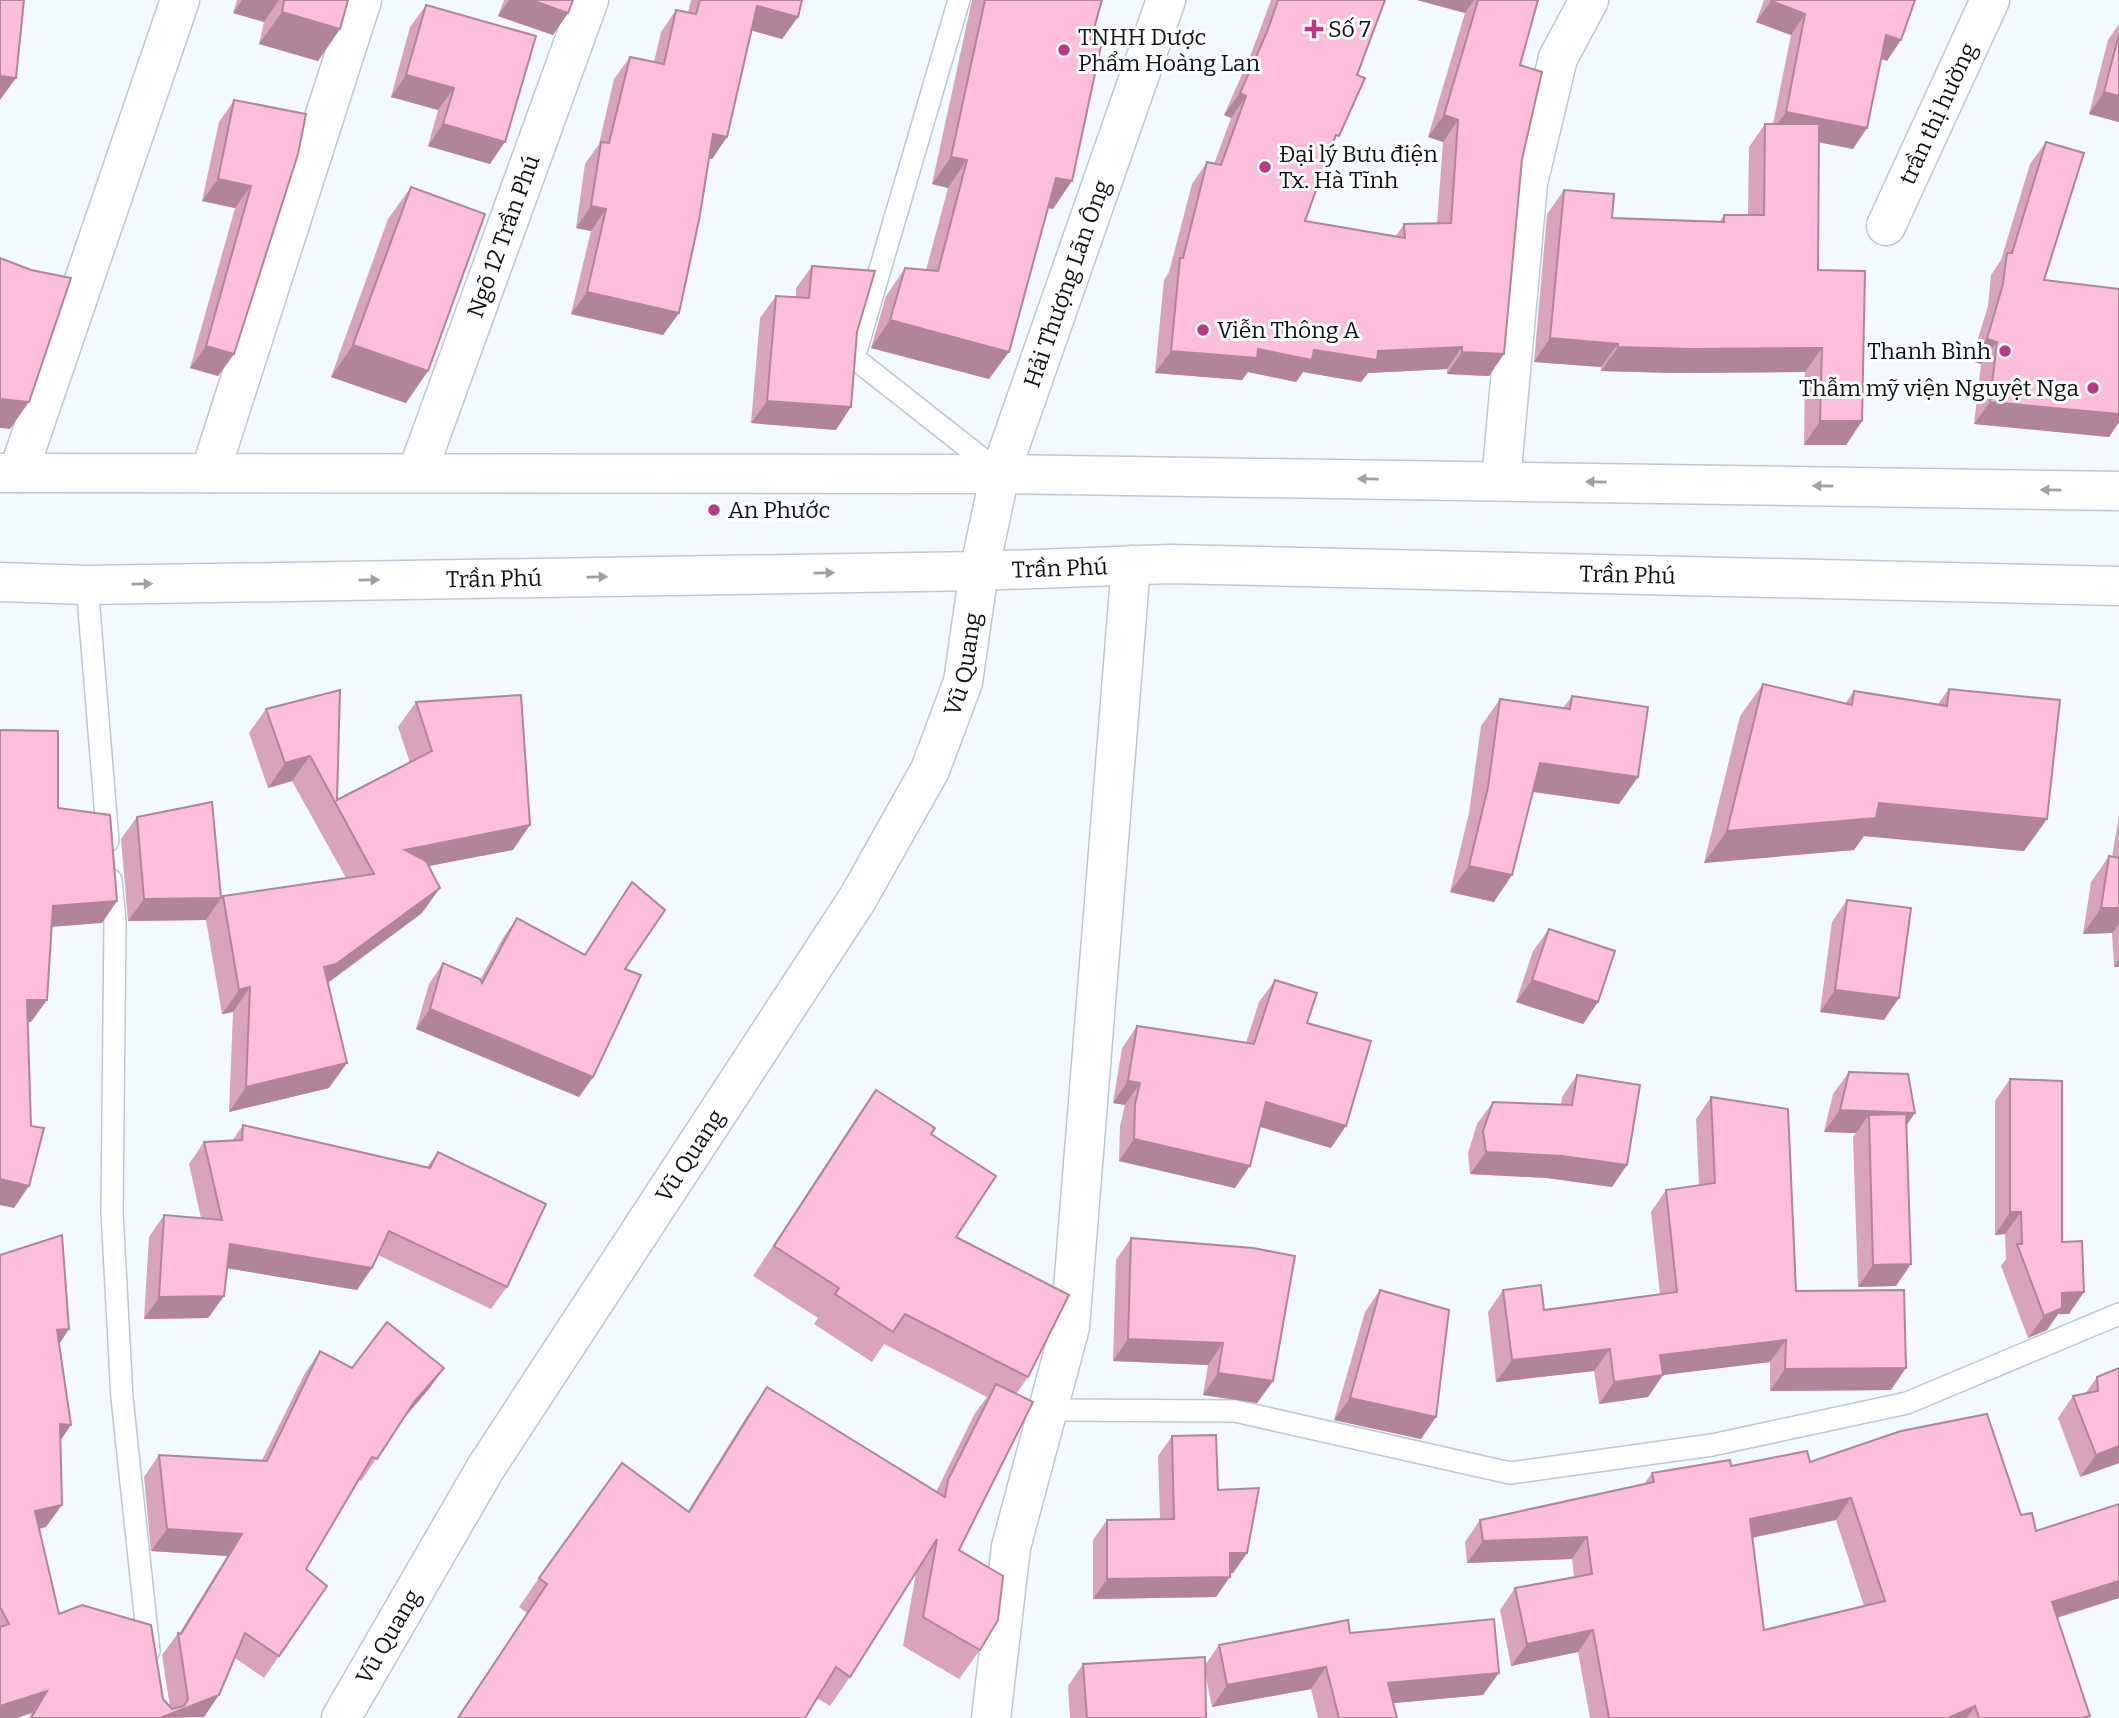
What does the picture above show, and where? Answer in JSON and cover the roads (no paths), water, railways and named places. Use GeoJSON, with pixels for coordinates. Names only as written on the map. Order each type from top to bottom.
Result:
{"type":"FeatureCollection","features":[{"type":"Feature","properties":{"kind":"main road"},"geometry":{"type":"LineString","coordinates":[[180,0],[9,473],[1000,474],[2119,491]]}},
{"type":"Feature","properties":{"kind":"main road"},"geometry":{"type":"LineString","coordinates":[[210,473],[362,0]]}},
{"type":"Feature","properties":{"kind":"main road","name":"Ngõ 12 Trần Phú"},"geometry":{"type":"LineString","coordinates":[[417,473],[589,0]]}},
{"type":"Feature","properties":{"kind":"main road","name":"Hải Thượng Lãn Ông"},"geometry":{"type":"LineString","coordinates":[[979,571],[1000,474],[1166,0]]}},
{"type":"Feature","properties":{"kind":"main road"},"geometry":{"type":"LineString","coordinates":[[1501,481],[1528,183],[1558,58],[1590,0]]}},
{"type":"Feature","properties":{"kind":"main road","name":"trần thị hường"},"geometry":{"type":"LineString","coordinates":[[1886,226],[1990,0]]}},
{"type":"Feature","properties":{"kind":"main road"},"geometry":{"type":"LineString","coordinates":[[991,1718],[1011,1546],[1070,1327],[1131,565]]}},
{"type":"Feature","properties":{"kind":"main road","name":"Trần Phú"},"geometry":{"type":"LineString","coordinates":[[0,582],[87,585],[979,571],[1131,565],[2119,586]]}},
{"type":"Feature","properties":{"kind":"main road","name":"Vũ Quang"},"geometry":{"type":"LineString","coordinates":[[341,1718],[485,1469],[858,898],[930,770],[963,682],[979,571]]}},
{"type":"Feature","properties":{"kind":"lane"},"geometry":{"type":"LineString","coordinates":[[959,0],[854,358],[1000,474]]}},
{"type":"Feature","properties":{"kind":"lane"},"geometry":{"type":"LineString","coordinates":[[87,585],[115,921],[112,1212],[121,1385],[150,1669]]}},
{"type":"Feature","properties":{"kind":"lane"},"geometry":{"type":"LineString","coordinates":[[1048,1410],[1235,1411],[1510,1473],[1712,1445],[1907,1403],[2119,1314]]}},
{"type":"Feature","properties":{"kind":"place","name":"Số 7"},"geometry":{"type":"Point","coordinates":[1314,29]}},
{"type":"Feature","properties":{"kind":"place","name":"TNHH Dược Phẩm Hoàng Lan"},"geometry":{"type":"Point","coordinates":[1064,50]}},
{"type":"Feature","properties":{"kind":"place","name":"Đại lý Bưu điện Tx. Hà Tĩnh"},"geometry":{"type":"Point","coordinates":[1265,167]}},
{"type":"Feature","properties":{"kind":"place","name":"Viễn Thông A"},"geometry":{"type":"Point","coordinates":[1203,330]}},
{"type":"Feature","properties":{"kind":"place","name":"Thanh Bình"},"geometry":{"type":"Point","coordinates":[2005,351]}},
{"type":"Feature","properties":{"kind":"place","name":"Thẫm mỹ viện Nguyệt Nga"},"geometry":{"type":"Point","coordinates":[2093,388]}},
{"type":"Feature","properties":{"kind":"place","name":"An Phước"},"geometry":{"type":"Point","coordinates":[714,510]}}]}
